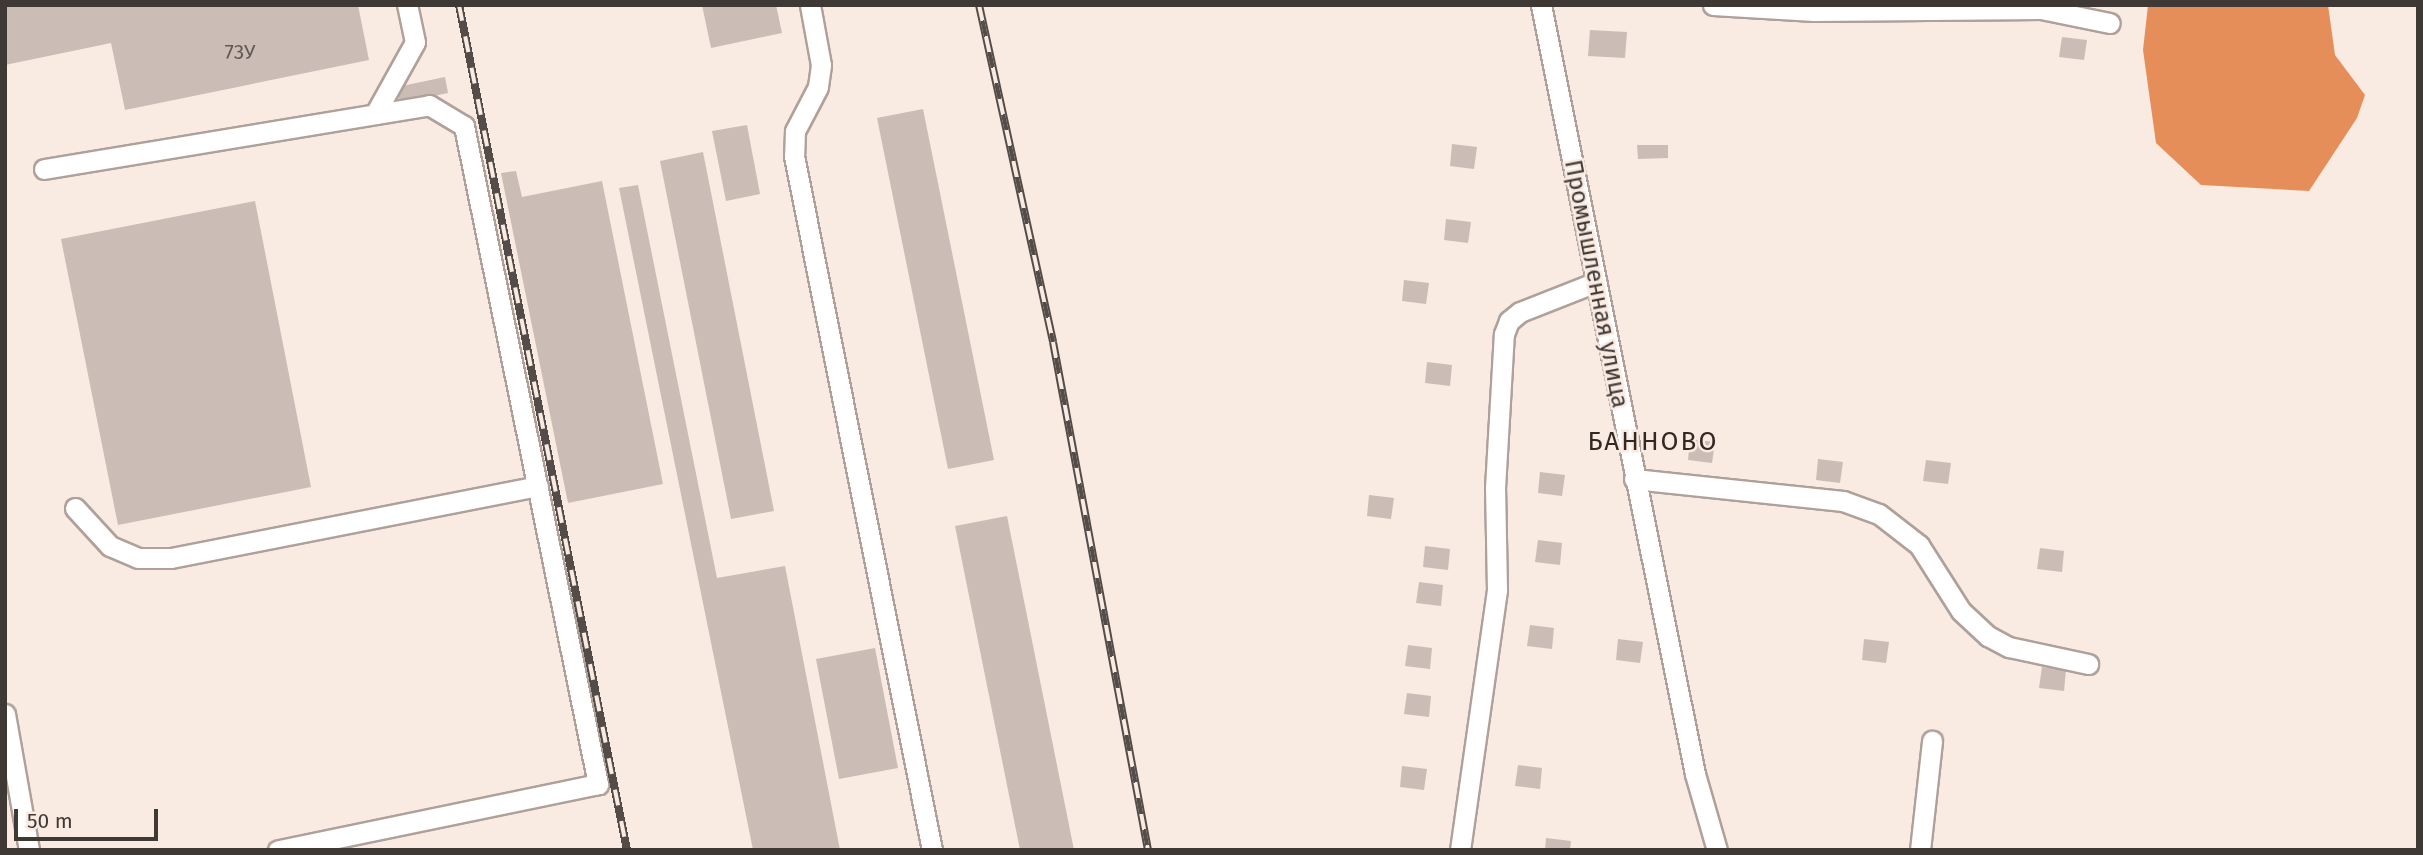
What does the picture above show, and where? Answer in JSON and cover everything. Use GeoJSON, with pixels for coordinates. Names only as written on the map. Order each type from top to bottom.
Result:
{"type":"FeatureCollection","features":[{"type":"Feature","properties":{"kind":"street"},"geometry":{"type":"LineString","coordinates":[[375,114],[415,42],[407,5]]}},
{"type":"Feature","properties":{"kind":"street"},"geometry":{"type":"LineString","coordinates":[[810,5],[821,65],[818,87],[796,131],[794,156],[932,850]]}},
{"type":"Feature","properties":{"kind":"street","name":"Промышленная улица"},"geometry":{"type":"LineString","coordinates":[[1541,5],[1695,774],[1717,850]]}},
{"type":"Feature","properties":{"kind":"street"},"geometry":{"type":"LineString","coordinates":[[1713,5],[1814,11],[2041,9],[2110,23]]}},
{"type":"Feature","properties":{"kind":"street"},"geometry":{"type":"LineString","coordinates":[[44,169],[429,106],[464,126],[598,784],[278,850]]}},
{"type":"Feature","properties":{"kind":"street"},"geometry":{"type":"LineString","coordinates":[[1460,850],[1497,590],[1495,488],[1504,334],[1509,321],[1520,312],[1596,282]]}},
{"type":"Feature","properties":{"kind":"street"},"geometry":{"type":"LineString","coordinates":[[1634,478],[1843,501],[1880,514],[1919,545],[1961,611],[1988,636],[2009,647],[2088,664]]}},
{"type":"Feature","properties":{"kind":"street"},"geometry":{"type":"LineString","coordinates":[[75,508],[110,546],[138,558],[171,558],[538,486]]}},
{"type":"Feature","properties":{"kind":"street"},"geometry":{"type":"LineString","coordinates":[[5,714],[29,850]]}},
{"type":"Feature","properties":{"kind":"street"},"geometry":{"type":"LineString","coordinates":[[1920,850],[1932,741]]}},
{"type":"Feature","properties":{"kind":"shaded area"},"geometry":{"type":"Polygon","coordinates":[[[2148,5],[2328,5],[2335,55],[2365,95],[2357,118],[2309,191],[2201,185],[2156,143],[2143,50],[2148,5]]]}},
{"type":"Feature","properties":{"kind":"building"},"geometry":{"type":"Polygon","coordinates":[[[5,5],[358,5],[369,60],[125,110],[111,43],[5,65],[5,5]]]}},
{"type":"Feature","properties":{"kind":"building"},"geometry":{"type":"Polygon","coordinates":[[[702,5],[776,5],[782,33],[711,48],[702,5]]]}},
{"type":"Feature","properties":{"kind":"building"},"geometry":{"type":"Polygon","coordinates":[[[1590,30],[1627,32],[1625,58],[1588,56],[1590,30]]]}},
{"type":"Feature","properties":{"kind":"building"},"geometry":{"type":"Polygon","coordinates":[[[2062,37],[2087,40],[2084,60],[2059,57],[2062,37]]]}},
{"type":"Feature","properties":{"kind":"building"},"geometry":{"type":"Polygon","coordinates":[[[445,77],[448,93],[400,103],[397,87],[445,77]]]}},
{"type":"Feature","properties":{"kind":"building"},"geometry":{"type":"Polygon","coordinates":[[[923,109],[994,460],[948,469],[877,118],[923,109]]]}},
{"type":"Feature","properties":{"kind":"building"},"geometry":{"type":"Polygon","coordinates":[[[747,125],[760,194],[726,201],[712,131],[747,125]]]}},
{"type":"Feature","properties":{"kind":"building"},"geometry":{"type":"Polygon","coordinates":[[[1452,144],[1477,147],[1474,169],[1450,166],[1452,144]]]}},
{"type":"Feature","properties":{"kind":"building"},"geometry":{"type":"Polygon","coordinates":[[[1637,145],[1668,145],[1668,158],[1638,159],[1637,145]]]}},
{"type":"Feature","properties":{"kind":"building"},"geometry":{"type":"Polygon","coordinates":[[[703,152],[774,511],[731,519],[660,161],[703,152]]]}},
{"type":"Feature","properties":{"kind":"building"},"geometry":{"type":"Polygon","coordinates":[[[516,171],[522,197],[602,181],[663,484],[568,503],[501,173],[516,171]]]}},
{"type":"Feature","properties":{"kind":"building"},"geometry":{"type":"Polygon","coordinates":[[[638,185],[717,578],[785,566],[840,850],[753,850],[619,188],[638,185]]]}},
{"type":"Feature","properties":{"kind":"building"},"geometry":{"type":"Polygon","coordinates":[[[255,201],[311,487],[118,525],[61,239],[255,201]]]}},
{"type":"Feature","properties":{"kind":"building"},"geometry":{"type":"Polygon","coordinates":[[[1446,219],[1471,222],[1468,243],[1444,240],[1446,219]]]}},
{"type":"Feature","properties":{"kind":"building"},"geometry":{"type":"Polygon","coordinates":[[[1404,280],[1429,283],[1426,304],[1402,301],[1404,280]]]}},
{"type":"Feature","properties":{"kind":"building"},"geometry":{"type":"Polygon","coordinates":[[[1427,362],[1452,365],[1450,386],[1425,383],[1427,362]]]}},
{"type":"Feature","properties":{"kind":"building"},"geometry":{"type":"Polygon","coordinates":[[[1690,439],[1715,442],[1712,463],[1688,460],[1690,439]]]}},
{"type":"Feature","properties":{"kind":"building"},"geometry":{"type":"Polygon","coordinates":[[[1818,459],[1843,462],[1840,483],[1816,480],[1818,459]]]}},
{"type":"Feature","properties":{"kind":"building"},"geometry":{"type":"Polygon","coordinates":[[[1926,460],[1951,463],[1948,484],[1923,481],[1926,460]]]}},
{"type":"Feature","properties":{"kind":"building"},"geometry":{"type":"Polygon","coordinates":[[[1540,472],[1565,475],[1562,496],[1538,493],[1540,472]]]}},
{"type":"Feature","properties":{"kind":"building"},"geometry":{"type":"Polygon","coordinates":[[[1369,495],[1394,498],[1391,519],[1367,516],[1369,495]]]}},
{"type":"Feature","properties":{"kind":"building"},"geometry":{"type":"Polygon","coordinates":[[[1007,516],[1074,850],[1020,850],[955,526],[1007,516]]]}},
{"type":"Feature","properties":{"kind":"building"},"geometry":{"type":"Polygon","coordinates":[[[1538,540],[1562,543],[1560,565],[1535,562],[1538,540]]]}},
{"type":"Feature","properties":{"kind":"building"},"geometry":{"type":"Polygon","coordinates":[[[1425,546],[1450,549],[1448,570],[1423,567],[1425,546]]]}},
{"type":"Feature","properties":{"kind":"building"},"geometry":{"type":"Polygon","coordinates":[[[2040,548],[2064,551],[2062,572],[2037,569],[2040,548]]]}},
{"type":"Feature","properties":{"kind":"building"},"geometry":{"type":"Polygon","coordinates":[[[1419,582],[1443,585],[1441,606],[1416,603],[1419,582]]]}},
{"type":"Feature","properties":{"kind":"building"},"geometry":{"type":"Polygon","coordinates":[[[1530,625],[1554,628],[1552,649],[1527,646],[1530,625]]]}},
{"type":"Feature","properties":{"kind":"building"},"geometry":{"type":"Polygon","coordinates":[[[1618,639],[1643,642],[1640,663],[1616,660],[1618,639]]]}},
{"type":"Feature","properties":{"kind":"building"},"geometry":{"type":"Polygon","coordinates":[[[1864,639],[1889,642],[1886,663],[1862,660],[1864,639]]]}},
{"type":"Feature","properties":{"kind":"building"},"geometry":{"type":"Polygon","coordinates":[[[1408,645],[1432,648],[1430,669],[1405,666],[1408,645]]]}},
{"type":"Feature","properties":{"kind":"building"},"geometry":{"type":"Polygon","coordinates":[[[875,648],[898,768],[839,779],[816,659],[875,648]]]}},
{"type":"Feature","properties":{"kind":"building"},"geometry":{"type":"Polygon","coordinates":[[[2042,667],[2066,670],[2064,691],[2039,688],[2042,667]]]}},
{"type":"Feature","properties":{"kind":"building"},"geometry":{"type":"Polygon","coordinates":[[[1407,693],[1431,696],[1429,717],[1404,714],[1407,693]]]}},
{"type":"Feature","properties":{"kind":"building"},"geometry":{"type":"Polygon","coordinates":[[[1518,765],[1542,768],[1540,789],[1515,786],[1518,765]]]}},
{"type":"Feature","properties":{"kind":"building"},"geometry":{"type":"Polygon","coordinates":[[[1402,766],[1427,769],[1424,790],[1400,787],[1402,766]]]}},
{"type":"Feature","properties":{"kind":"building"},"geometry":{"type":"Polygon","coordinates":[[[1546,838],[1571,841],[1570,850],[1545,850],[1546,838]]]}},
{"type":"Feature","properties":{"kind":"railway"},"geometry":{"type":"LineString","coordinates":[[459,5],[627,850]]}},
{"type":"Feature","properties":{"kind":"railway"},"geometry":{"type":"LineString","coordinates":[[979,5],[1053,342],[1148,850]]}},
{"type":"Feature","properties":{"kind":"district","name":"БАННОВО"},"geometry":{"type":"Point","coordinates":[1653,442]}}]}
